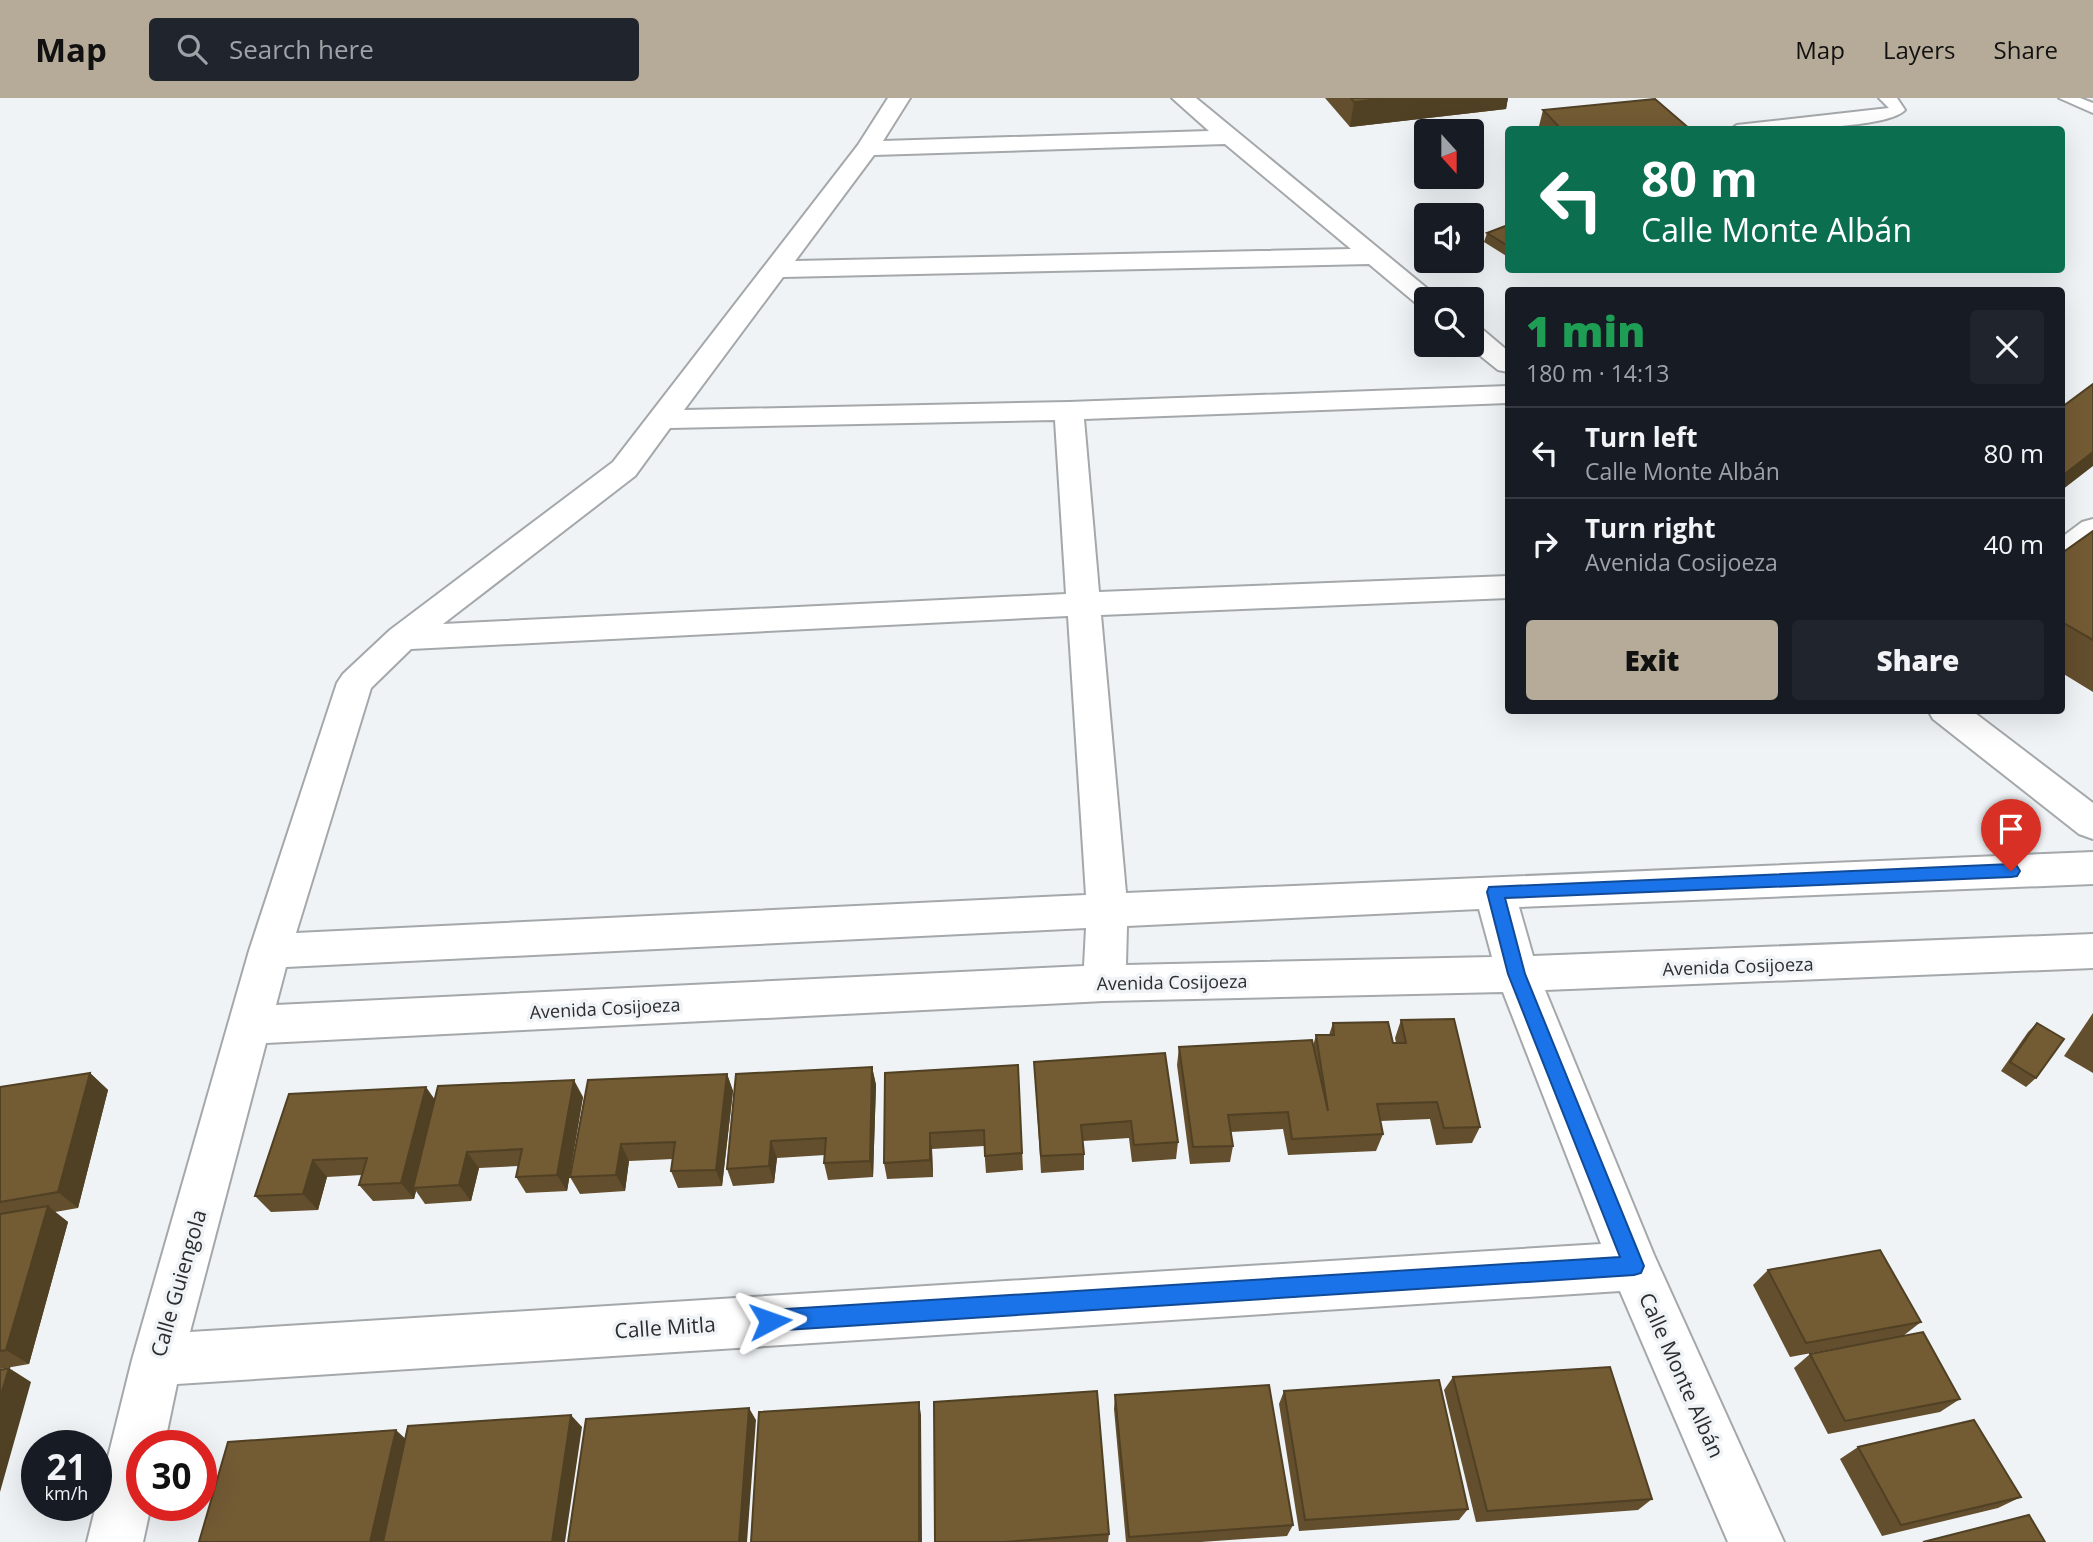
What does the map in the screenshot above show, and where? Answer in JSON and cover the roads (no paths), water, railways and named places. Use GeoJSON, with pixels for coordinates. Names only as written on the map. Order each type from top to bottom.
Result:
{"type":"FeatureCollection","features":[{"type":"Feature","properties":{"kind":"street","name":"Calle Guiengola"},"geometry":{"type":"LineString","coordinates":[[115,1542],[157,1360],[270,951],[355,683],[402,638],[624,469],[867,148],[899,98]]}},
{"type":"Feature","properties":{"kind":"street"},"geometry":{"type":"LineString","coordinates":[[1183,98],[1414,289]]}},
{"type":"Feature","properties":{"kind":"street"},"geometry":{"type":"LineString","coordinates":[[867,148],[1227,137]]}},
{"type":"Feature","properties":{"kind":"street"},"geometry":{"type":"LineString","coordinates":[[774,269],[1372,256]]}},
{"type":"Feature","properties":{"kind":"street"},"geometry":{"type":"LineString","coordinates":[[1484,345],[1505,362]]}},
{"type":"Feature","properties":{"kind":"street"},"geometry":{"type":"LineString","coordinates":[[664,419],[1069,411],[1505,394]]}},
{"type":"Feature","properties":{"kind":"street"},"geometry":{"type":"LineString","coordinates":[[1069,411],[1107,912],[1104,983]]}},
{"type":"Feature","properties":{"kind":"street"},"geometry":{"type":"LineString","coordinates":[[2065,550],[2093,529]]}},
{"type":"Feature","properties":{"kind":"street"},"geometry":{"type":"LineString","coordinates":[[402,638],[1085,604],[1505,587]]}},
{"type":"Feature","properties":{"kind":"street"},"geometry":{"type":"LineString","coordinates":[[1951,714],[2093,824]]}},
{"type":"Feature","properties":{"kind":"street"},"geometry":{"type":"LineString","coordinates":[[270,951],[1495,892],[2093,868]]}},
{"type":"Feature","properties":{"kind":"street","name":"Calle Monte Albán"},"geometry":{"type":"LineString","coordinates":[[1495,892],[1517,974],[1634,1266],[1756,1542]]}},
{"type":"Feature","properties":{"kind":"street","name":"Avenida Cosijoeza"},"geometry":{"type":"LineString","coordinates":[[251,1025],[1104,983],[1517,974],[2093,951]]}},
{"type":"Feature","properties":{"kind":"street","name":"Calle Mitla"},"geometry":{"type":"LineString","coordinates":[[157,1360],[1634,1266]]}},
{"type":"Feature","properties":{"kind":"lane"},"geometry":{"type":"LineString","coordinates":[[1777,126],[1888,115],[1897,110],[1893,102],[1886,98]]}},
{"type":"Feature","properties":{"kind":"lane"},"geometry":{"type":"LineString","coordinates":[[2066,98],[2093,108]]}}]}
